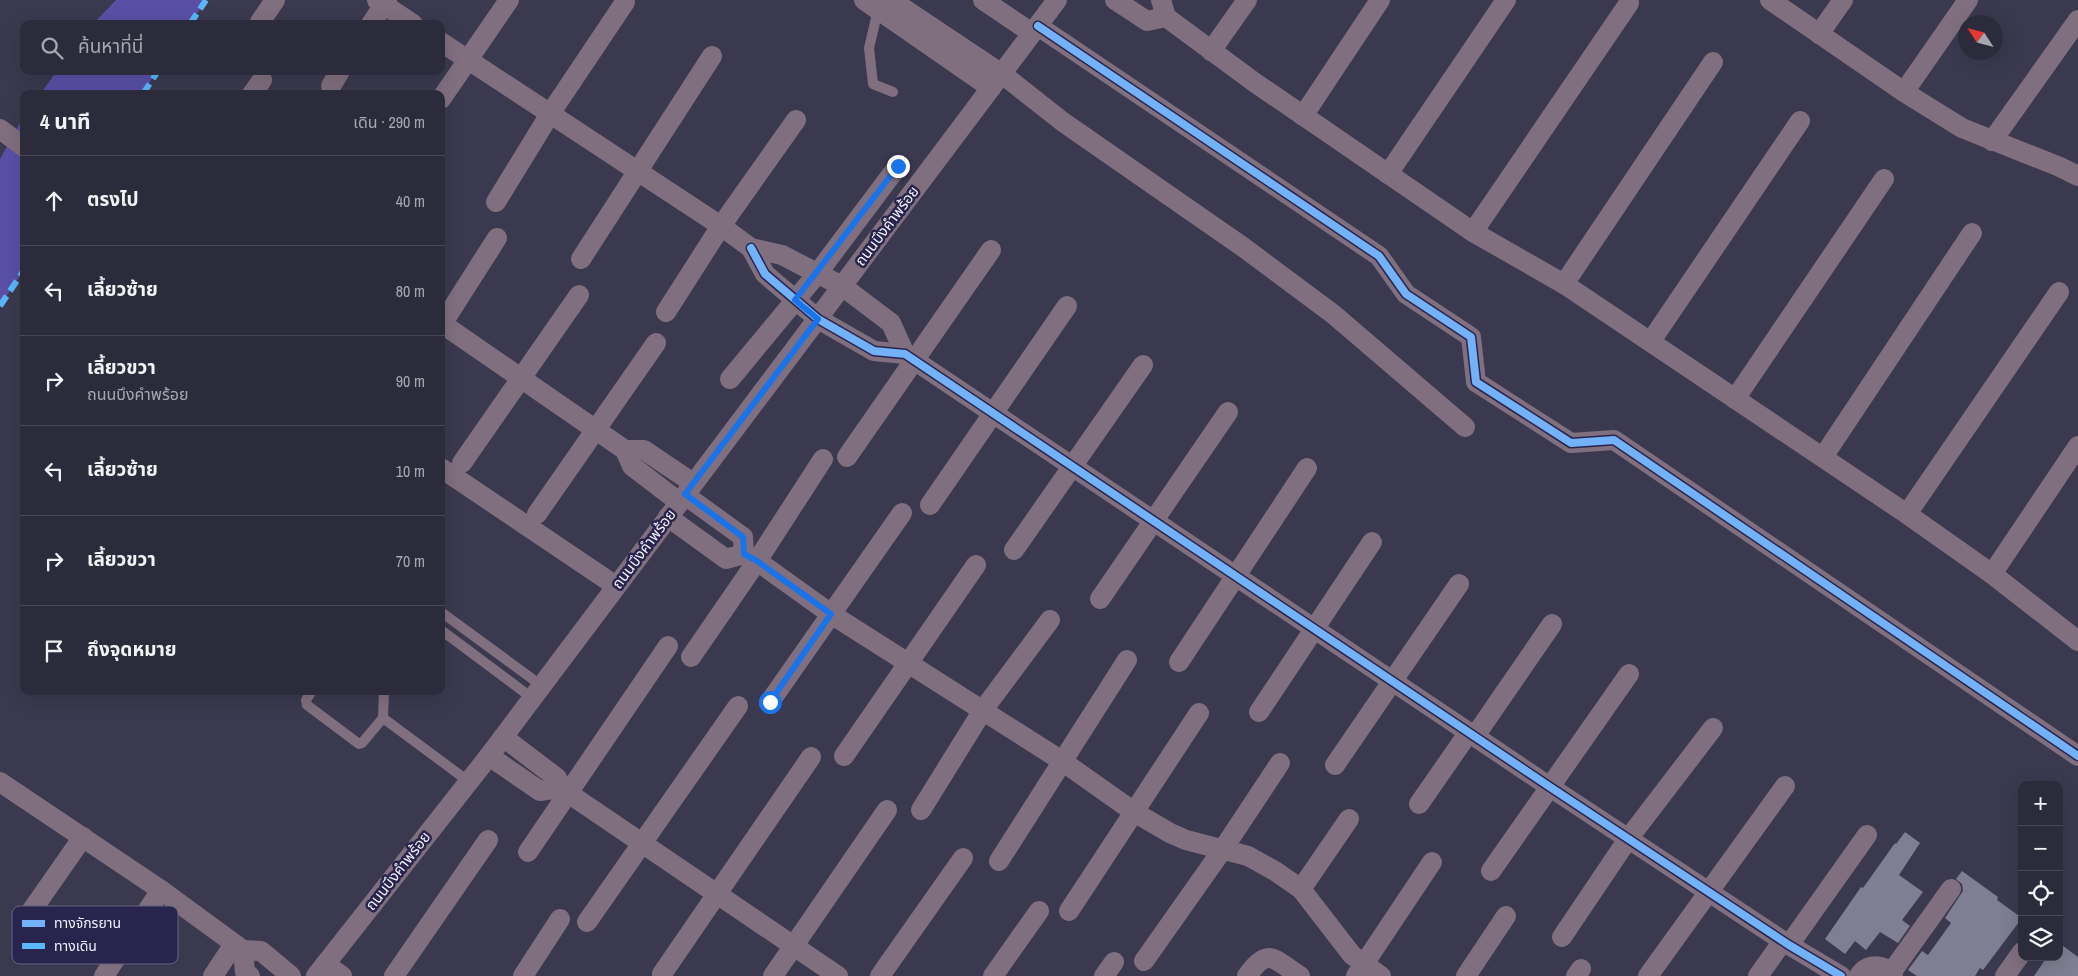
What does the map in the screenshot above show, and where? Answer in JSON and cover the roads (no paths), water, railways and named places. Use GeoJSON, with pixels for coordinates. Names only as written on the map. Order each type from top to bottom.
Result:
{"type":"FeatureCollection","features":[{"type":"Feature","properties":{"kind":"street"},"geometry":{"type":"LineString","coordinates":[[261,20],[275,0]]}},
{"type":"Feature","properties":{"kind":"street"},"geometry":{"type":"LineString","coordinates":[[445,93],[509,0]]}},
{"type":"Feature","properties":{"kind":"street"},"geometry":{"type":"LineString","coordinates":[[983,0],[1035,30],[1378,256],[1406,294],[1472,337],[1476,382],[1571,443],[1614,440],[2078,756]]}},
{"type":"Feature","properties":{"kind":"street","name":"ถนนบึงคำพร้อย"},"geometry":{"type":"LineString","coordinates":[[321,970],[489,756],[1057,0]]}},
{"type":"Feature","properties":{"kind":"street"},"geometry":{"type":"LineString","coordinates":[[1115,0],[1147,21],[1163,8],[1211,51],[1303,116],[1473,232],[1564,284],[1651,341],[1907,514],[2076,635]]}},
{"type":"Feature","properties":{"kind":"street"},"geometry":{"type":"LineString","coordinates":[[1211,51],[1247,0]]}},
{"type":"Feature","properties":{"kind":"street"},"geometry":{"type":"LineString","coordinates":[[1303,116],[1380,0]]}},
{"type":"Feature","properties":{"kind":"street"},"geometry":{"type":"LineString","coordinates":[[1388,174],[1506,0]]}},
{"type":"Feature","properties":{"kind":"street"},"geometry":{"type":"LineString","coordinates":[[1770,0],[1904,92],[1962,128],[2060,166],[2078,176]]}},
{"type":"Feature","properties":{"kind":"street"},"geometry":{"type":"LineString","coordinates":[[1819,34],[1843,0]]}},
{"type":"Feature","properties":{"kind":"street"},"geometry":{"type":"LineString","coordinates":[[1904,92],[1968,0]]}},
{"type":"Feature","properties":{"kind":"street"},"geometry":{"type":"LineString","coordinates":[[373,20],[382,2],[407,20]]}},
{"type":"Feature","properties":{"kind":"street"},"geometry":{"type":"LineString","coordinates":[[496,202],[550,114],[625,2]]}},
{"type":"Feature","properties":{"kind":"street"},"geometry":{"type":"LineString","coordinates":[[878,3],[996,81],[1071,127],[1243,247],[1333,314],[1465,427]]}},
{"type":"Feature","properties":{"kind":"street"},"geometry":{"type":"LineString","coordinates":[[1473,232],[1629,3]]}},
{"type":"Feature","properties":{"kind":"street"},"geometry":{"type":"LineString","coordinates":[[1992,141],[2078,20]]}},
{"type":"Feature","properties":{"kind":"street"},"geometry":{"type":"LineString","coordinates":[[445,45],[721,226],[751,248],[782,256],[842,286],[891,323],[910,357]]}},
{"type":"Feature","properties":{"kind":"street"},"geometry":{"type":"LineString","coordinates":[[581,259],[712,56]]}},
{"type":"Feature","properties":{"kind":"street"},"geometry":{"type":"LineString","coordinates":[[1564,284],[1713,62]]}},
{"type":"Feature","properties":{"kind":"street"},"geometry":{"type":"LineString","coordinates":[[666,312],[721,226],[796,120]]}},
{"type":"Feature","properties":{"kind":"street"},"geometry":{"type":"LineString","coordinates":[[1651,341],[1800,121]]}},
{"type":"Feature","properties":{"kind":"street"},"geometry":{"type":"LineString","coordinates":[[0,129],[20,144]]}},
{"type":"Feature","properties":{"kind":"street"},"geometry":{"type":"LineString","coordinates":[[730,379],[817,274],[898,166]]}},
{"type":"Feature","properties":{"kind":"street"},"geometry":{"type":"LineString","coordinates":[[1735,398],[1884,179]]}},
{"type":"Feature","properties":{"kind":"street"},"geometry":{"type":"LineString","coordinates":[[1823,457],[1972,233]]}},
{"type":"Feature","properties":{"kind":"street"},"geometry":{"type":"LineString","coordinates":[[445,319],[497,238]]}},
{"type":"Feature","properties":{"kind":"street"},"geometry":{"type":"LineString","coordinates":[[751,248],[765,274],[818,319],[874,351],[910,357],[1628,839],[1786,943],[1841,976]]}},
{"type":"Feature","properties":{"kind":"street"},"geometry":{"type":"LineString","coordinates":[[847,457],[910,357],[991,250]]}},
{"type":"Feature","properties":{"kind":"street"},"geometry":{"type":"LineString","coordinates":[[1907,514],[2059,292]]}},
{"type":"Feature","properties":{"kind":"street"},"geometry":{"type":"LineString","coordinates":[[462,463],[579,295]]}},
{"type":"Feature","properties":{"kind":"street"},"geometry":{"type":"LineString","coordinates":[[930,505],[1067,306]]}},
{"type":"Feature","properties":{"kind":"street"},"geometry":{"type":"LineString","coordinates":[[445,326],[625,450],[644,450],[726,559],[750,558]]}},
{"type":"Feature","properties":{"kind":"street"},"geometry":{"type":"LineString","coordinates":[[537,514],[656,343]]}},
{"type":"Feature","properties":{"kind":"street"},"geometry":{"type":"LineString","coordinates":[[1014,550],[1074,467],[1143,365]]}},
{"type":"Feature","properties":{"kind":"street"},"geometry":{"type":"LineString","coordinates":[[1100,598],[1228,412]]}},
{"type":"Feature","properties":{"kind":"street"},"geometry":{"type":"LineString","coordinates":[[1992,574],[2078,446]]}},
{"type":"Feature","properties":{"kind":"street"},"geometry":{"type":"LineString","coordinates":[[691,657],[750,558],[823,459]]}},
{"type":"Feature","properties":{"kind":"street"},"geometry":{"type":"LineString","coordinates":[[1179,662],[1307,468]]}},
{"type":"Feature","properties":{"kind":"street"},"geometry":{"type":"LineString","coordinates":[[445,471],[616,586]]}},
{"type":"Feature","properties":{"kind":"street"},"geometry":{"type":"LineString","coordinates":[[681,499],[743,537],[750,558],[831,614],[1062,761],[1134,812],[1170,834],[1248,856],[1275,871],[1301,889],[1344,945],[1360,970],[1381,976]]}},
{"type":"Feature","properties":{"kind":"street"},"geometry":{"type":"LineString","coordinates":[[770,702],[902,513]]}},
{"type":"Feature","properties":{"kind":"street"},"geometry":{"type":"LineString","coordinates":[[1259,712],[1372,542]]}},
{"type":"Feature","properties":{"kind":"street"},"geometry":{"type":"LineString","coordinates":[[844,756],[976,565]]}},
{"type":"Feature","properties":{"kind":"street"},"geometry":{"type":"LineString","coordinates":[[1336,765],[1459,584]]}},
{"type":"Feature","properties":{"kind":"street"},"geometry":{"type":"LineString","coordinates":[[922,810],[983,710],[1050,620]]}},
{"type":"Feature","properties":{"kind":"street"},"geometry":{"type":"LineString","coordinates":[[1419,804],[1552,624]]}},
{"type":"Feature","properties":{"kind":"street"},"geometry":{"type":"LineString","coordinates":[[528,852],[564,791],[668,646]]}},
{"type":"Feature","properties":{"kind":"street"},"geometry":{"type":"LineString","coordinates":[[999,862],[1127,660]]}},
{"type":"Feature","properties":{"kind":"street"},"geometry":{"type":"LineString","coordinates":[[1491,871],[1629,674]]}},
{"type":"Feature","properties":{"kind":"street"},"geometry":{"type":"LineString","coordinates":[[588,922],[738,706]]}},
{"type":"Feature","properties":{"kind":"street"},"geometry":{"type":"LineString","coordinates":[[1069,911],[1200,713]]}},
{"type":"Feature","properties":{"kind":"street"},"geometry":{"type":"LineString","coordinates":[[1562,937],[1628,839],[1713,728]]}},
{"type":"Feature","properties":{"kind":"street"},"geometry":{"type":"LineString","coordinates":[[503,736],[557,778],[564,791],[838,976]]}},
{"type":"Feature","properties":{"kind":"street"},"geometry":{"type":"LineString","coordinates":[[489,756],[540,790],[564,791]]}},
{"type":"Feature","properties":{"kind":"street"},"geometry":{"type":"LineString","coordinates":[[662,974],[811,758]]}},
{"type":"Feature","properties":{"kind":"street"},"geometry":{"type":"LineString","coordinates":[[1144,961],[1223,849],[1280,763]]}},
{"type":"Feature","properties":{"kind":"street"},"geometry":{"type":"LineString","coordinates":[[1648,976],[1784,786]]}},
{"type":"Feature","properties":{"kind":"street"},"geometry":{"type":"LineString","coordinates":[[3,790],[83,837],[161,890],[238,947],[261,951],[290,976]]}},
{"type":"Feature","properties":{"kind":"street"},"geometry":{"type":"LineString","coordinates":[[773,976],[887,810]]}},
{"type":"Feature","properties":{"kind":"street"},"geometry":{"type":"LineString","coordinates":[[1301,889],[1349,819]]}},
{"type":"Feature","properties":{"kind":"street"},"geometry":{"type":"LineString","coordinates":[[1758,976],[1786,943],[1867,835]]}},
{"type":"Feature","properties":{"kind":"street"},"geometry":{"type":"LineString","coordinates":[[35,906],[83,837]]}},
{"type":"Feature","properties":{"kind":"street"},"geometry":{"type":"LineString","coordinates":[[394,976],[488,840]]}},
{"type":"Feature","properties":{"kind":"street"},"geometry":{"type":"LineString","coordinates":[[880,976],[963,858]]}},
{"type":"Feature","properties":{"kind":"street"},"geometry":{"type":"LineString","coordinates":[[1360,970],[1432,862]]}},
{"type":"Feature","properties":{"kind":"street"},"geometry":{"type":"LineString","coordinates":[[1859,976],[1866,968],[1873,966],[1880,966],[1892,975],[1951,889]]}},
{"type":"Feature","properties":{"kind":"street"},"geometry":{"type":"LineString","coordinates":[[150,906],[161,890]]}},
{"type":"Feature","properties":{"kind":"street"},"geometry":{"type":"LineString","coordinates":[[992,976],[1039,911]]}},
{"type":"Feature","properties":{"kind":"street"},"geometry":{"type":"LineString","coordinates":[[1466,976],[1506,916]]}},
{"type":"Feature","properties":{"kind":"street"},"geometry":{"type":"LineString","coordinates":[[523,976],[560,918]]}},
{"type":"Feature","properties":{"kind":"street"},"geometry":{"type":"LineString","coordinates":[[213,976],[238,947]]}},
{"type":"Feature","properties":{"kind":"street"},"geometry":{"type":"LineString","coordinates":[[238,947],[245,972],[250,976]]}},
{"type":"Feature","properties":{"kind":"street"},"geometry":{"type":"LineString","coordinates":[[1247,976],[1258,962],[1264,958],[1272,958],[1300,976]]}},
{"type":"Feature","properties":{"kind":"street"},"geometry":{"type":"LineString","coordinates":[[2005,976],[2018,958]]}},
{"type":"Feature","properties":{"kind":"street"},"geometry":{"type":"LineString","coordinates":[[104,976],[112,964]]}},
{"type":"Feature","properties":{"kind":"street"},"geometry":{"type":"LineString","coordinates":[[321,970],[342,976]]}},
{"type":"Feature","properties":{"kind":"lane"},"geometry":{"type":"LineString","coordinates":[[878,3],[869,48],[873,84],[893,92]]}},
{"type":"Feature","properties":{"kind":"lane"},"geometry":{"type":"LineString","coordinates":[[445,615],[537,692]]}},
{"type":"Feature","properties":{"kind":"lane"},"geometry":{"type":"LineString","coordinates":[[445,633],[537,692]]}},
{"type":"Feature","properties":{"kind":"lane"},"geometry":{"type":"LineString","coordinates":[[309,695],[306,700],[307,705],[359,744],[384,718],[384,695]]}},
{"type":"Feature","properties":{"kind":"lane"},"geometry":{"type":"LineString","coordinates":[[384,718],[468,781]]}}]}
